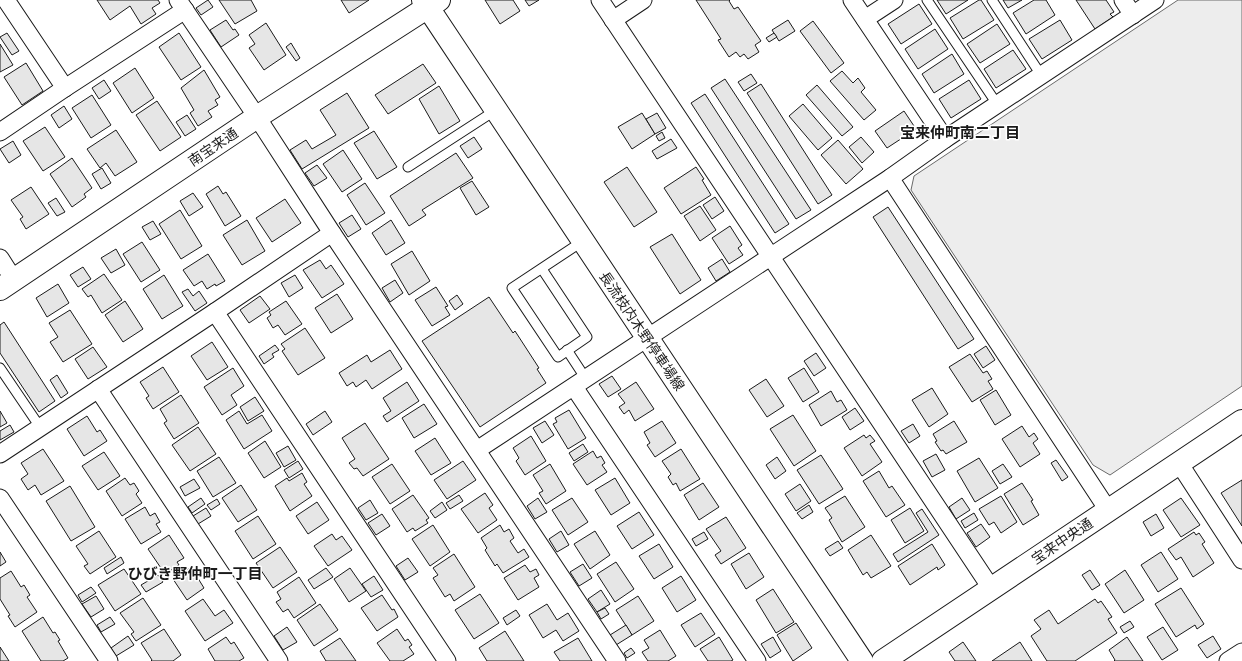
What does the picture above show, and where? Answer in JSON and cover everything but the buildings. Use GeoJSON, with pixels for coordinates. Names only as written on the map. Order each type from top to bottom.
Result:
{"type":"FeatureCollection","features":[{"type":"Feature","properties":{"kind":"street"},"geometry":{"type":"LineString","coordinates":[[6,0],[65,88]]}},
{"type":"Feature","properties":{"kind":"street"},"geometry":{"type":"LineString","coordinates":[[600,0],[991,588]]}},
{"type":"Feature","properties":{"kind":"street"},"geometry":{"type":"LineString","coordinates":[[613,20],[643,0]]}},
{"type":"Feature","properties":{"kind":"street"},"geometry":{"type":"LineString","coordinates":[[852,0],[945,139]]}},
{"type":"Feature","properties":{"kind":"street"},"geometry":{"type":"LineString","coordinates":[[865,19],[894,0]]}},
{"type":"Feature","properties":{"kind":"street"},"geometry":{"type":"LineString","coordinates":[[1123,0],[1133,15]]}},
{"type":"Feature","properties":{"kind":"street"},"geometry":{"type":"LineString","coordinates":[[477,450],[890,178],[997,104],[1155,0]]}},
{"type":"Feature","properties":{"kind":"street","name":"長流枝内木野停車場線"},"geometry":{"type":"LineString","coordinates":[[430,2],[496,110],[862,661]]}},
{"type":"Feature","properties":{"kind":"street","name":"南宝来通"},"geometry":{"type":"LineString","coordinates":[[7,284],[430,2]]}},
{"type":"Feature","properties":{"kind":"street"},"geometry":{"type":"LineString","coordinates":[[0,132],[65,88],[181,5],[257,117],[332,233],[616,661]]}},
{"type":"Feature","properties":{"kind":"street"},"geometry":{"type":"LineString","coordinates":[[890,178],[1108,510]]}},
{"type":"Feature","properties":{"kind":"street"},"geometry":{"type":"LineString","coordinates":[[0,454],[332,233]]}},
{"type":"Feature","properties":{"kind":"street"},"geometry":{"type":"LineString","coordinates":[[0,258],[7,284]]}},
{"type":"Feature","properties":{"kind":"street"},"geometry":{"type":"LineString","coordinates":[[215,312],[447,661]]}},
{"type":"Feature","properties":{"kind":"street"},"geometry":{"type":"LineString","coordinates":[[580,383],[757,661]]}},
{"type":"Feature","properties":{"kind":"street"},"geometry":{"type":"LineString","coordinates":[[98,389],[279,661]]}},
{"type":"Feature","properties":{"kind":"street","name":"宝来中央通"},"geometry":{"type":"LineString","coordinates":[[883,661],[1242,421]]}},
{"type":"Feature","properties":{"kind":"street"},"geometry":{"type":"LineString","coordinates":[[1179,463],[1242,560]]}},
{"type":"Feature","properties":{"kind":"street"},"geometry":{"type":"LineString","coordinates":[[0,498],[109,661]]}},
{"type":"Feature","properties":{"kind":"street"},"geometry":{"type":"LineString","coordinates":[[1228,661],[1242,652]]}},
{"type":"Feature","properties":{"kind":"lane"},"geometry":{"type":"LineString","coordinates":[[927,0],[997,104]]}},
{"type":"Feature","properties":{"kind":"lane"},"geometry":{"type":"LineString","coordinates":[[992,0],[1041,75]]}},
{"type":"Feature","properties":{"kind":"lane"},"geometry":{"type":"LineString","coordinates":[[408,167],[496,110]]}},
{"type":"Feature","properties":{"kind":"lane"},"geometry":{"type":"LineString","coordinates":[[542,269],[587,337],[558,357],[512,288],[583,241]]}},
{"type":"Feature","properties":{"kind":"lane"},"geometry":{"type":"LineString","coordinates":[[567,350],[580,383]]}},
{"type":"Feature","properties":{"kind":"lane"},"geometry":{"type":"LineString","coordinates":[[0,368],[40,427]]}},
{"type":"Feature","properties":{"kind":"shaded area"},"geometry":{"type":"Polygon","coordinates":[[[1178,0],[1242,0],[1242,386],[1110,475],[1093,465],[911,190],[914,176],[1178,0]]]}},
{"type":"Feature","properties":{"kind":"district","name":"宝来仲町南二丁目"},"geometry":{"type":"Point","coordinates":[960,133]}},
{"type":"Feature","properties":{"kind":"district","name":"ひびき野仲町一丁目"},"geometry":{"type":"Point","coordinates":[195,574]}}]}
